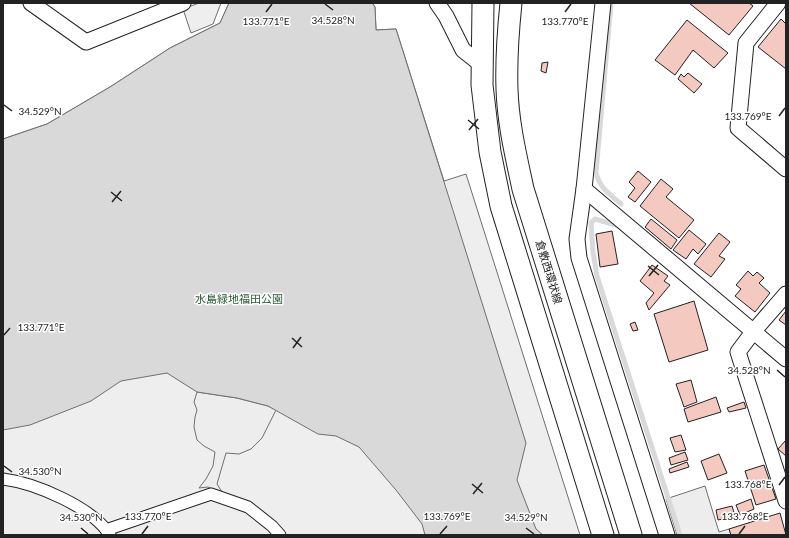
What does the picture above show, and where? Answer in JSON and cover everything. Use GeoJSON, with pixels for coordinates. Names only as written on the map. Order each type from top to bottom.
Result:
{"type":"FeatureCollection","features":[{"type":"Feature","properties":{"kind":"main road"},"geometry":{"type":"LineString","coordinates":[[483,3],[482,85],[490,152],[501,206],[602,535]]}},
{"type":"Feature","properties":{"kind":"main road","name":"倉敷西環状線"},"geometry":{"type":"LineString","coordinates":[[511,3],[507,42],[507,90],[513,140],[523,189],[631,535]]}},
{"type":"Feature","properties":{"kind":"street"},"geometry":{"type":"LineString","coordinates":[[31,3],[86,42],[183,3]]}},
{"type":"Feature","properties":{"kind":"street"},"geometry":{"type":"LineString","coordinates":[[437,3],[446,16],[463,50],[482,65]]}},
{"type":"Feature","properties":{"kind":"street"},"geometry":{"type":"LineString","coordinates":[[603,3],[584,189],[577,239],[580,258],[667,535]]}},
{"type":"Feature","properties":{"kind":"street"},"geometry":{"type":"LineString","coordinates":[[778,3],[746,43],[738,128],[786,169]]}},
{"type":"Feature","properties":{"kind":"street"},"geometry":{"type":"LineString","coordinates":[[584,189],[786,359]]}},
{"type":"Feature","properties":{"kind":"street"},"geometry":{"type":"LineString","coordinates":[[786,294],[738,352],[786,500]]}},
{"type":"Feature","properties":{"kind":"street"},"geometry":{"type":"LineString","coordinates":[[3,479],[35,487],[60,498],[85,511],[108,532],[211,494],[248,507],[272,526],[280,535]]}},
{"type":"Feature","properties":{"kind":"green space"},"geometry":{"type":"Polygon","coordinates":[[[199,3],[221,3],[213,24],[191,33],[183,9],[199,3]]]}},
{"type":"Feature","properties":{"kind":"green space","name":"水島緑地福田公園"},"geometry":{"type":"Polygon","coordinates":[[[229,3],[372,3],[375,7],[376,30],[396,29],[444,181],[466,174],[580,535],[3,535],[3,139],[47,124],[110,87],[170,48],[220,23],[229,3]]]}},
{"type":"Feature","properties":{"kind":"shaded area","name":"水島緑地福田公園"},"geometry":{"type":"Polygon","coordinates":[[[229,3],[372,3],[375,7],[376,30],[396,29],[526,443],[517,480],[536,529],[543,535],[425,535],[422,524],[396,490],[359,447],[336,436],[318,434],[268,406],[237,398],[197,392],[167,373],[121,381],[91,401],[30,425],[3,430],[3,139],[47,124],[110,87],[170,48],[220,23],[229,3]]]}},
{"type":"Feature","properties":{"kind":"shaded area"},"geometry":{"type":"Polygon","coordinates":[[[197,392],[237,398],[268,406],[276,410],[262,438],[251,449],[239,454],[226,453],[217,484],[222,492],[208,487],[199,488],[213,466],[215,452],[197,440],[194,427],[197,410],[194,402],[197,392]]]}},
{"type":"Feature","properties":{"kind":"shaded area"},"geometry":{"type":"Polygon","coordinates":[[[705,486],[719,532],[729,529],[731,535],[677,535],[666,499],[705,486]]]}},
{"type":"Feature","properties":{"kind":"building"},"geometry":{"type":"Polygon","coordinates":[[[689,3],[749,3],[753,6],[729,35],[689,3]]]}},
{"type":"Feature","properties":{"kind":"building"},"geometry":{"type":"Polygon","coordinates":[[[781,19],[786,24],[786,69],[758,47],[781,19]]]}},
{"type":"Feature","properties":{"kind":"building"},"geometry":{"type":"Polygon","coordinates":[[[687,20],[728,53],[714,68],[693,50],[675,75],[655,60],[687,20]]]}},
{"type":"Feature","properties":{"kind":"building"},"geometry":{"type":"Polygon","coordinates":[[[548,62],[546,73],[541,71],[542,63],[548,62]]]}},
{"type":"Feature","properties":{"kind":"building"},"geometry":{"type":"Polygon","coordinates":[[[688,73],[702,84],[694,93],[678,79],[681,74],[684,77],[688,73]]]}},
{"type":"Feature","properties":{"kind":"building"},"geometry":{"type":"Polygon","coordinates":[[[638,171],[651,182],[635,202],[628,197],[635,188],[629,182],[638,171]]]}},
{"type":"Feature","properties":{"kind":"building"},"geometry":{"type":"Polygon","coordinates":[[[661,179],[673,189],[666,197],[694,220],[679,238],[640,206],[661,179]]]}},
{"type":"Feature","properties":{"kind":"building"},"geometry":{"type":"Polygon","coordinates":[[[651,219],[677,240],[671,249],[645,227],[651,219]]]}},
{"type":"Feature","properties":{"kind":"building"},"geometry":{"type":"Polygon","coordinates":[[[689,230],[706,244],[698,254],[693,249],[686,259],[673,250],[689,230]]]}},
{"type":"Feature","properties":{"kind":"building"},"geometry":{"type":"Polygon","coordinates":[[[612,231],[618,264],[600,267],[596,234],[612,231]]]}},
{"type":"Feature","properties":{"kind":"building"},"geometry":{"type":"Polygon","coordinates":[[[719,233],[730,242],[719,256],[725,259],[711,277],[694,264],[719,233]]]}},
{"type":"Feature","properties":{"kind":"building"},"geometry":{"type":"Polygon","coordinates":[[[652,265],[668,276],[664,281],[670,285],[649,310],[646,303],[654,293],[640,281],[652,265]]]}},
{"type":"Feature","properties":{"kind":"building"},"geometry":{"type":"Polygon","coordinates":[[[748,271],[753,276],[757,272],[764,278],[759,283],[770,293],[755,312],[735,296],[741,289],[736,285],[748,271]]]}},
{"type":"Feature","properties":{"kind":"building"},"geometry":{"type":"Polygon","coordinates":[[[694,301],[708,350],[669,362],[654,314],[694,301]]]}},
{"type":"Feature","properties":{"kind":"building"},"geometry":{"type":"Polygon","coordinates":[[[786,311],[786,325],[779,320],[786,311]]]}},
{"type":"Feature","properties":{"kind":"building"},"geometry":{"type":"Polygon","coordinates":[[[635,322],[638,330],[633,331],[630,324],[635,322]]]}},
{"type":"Feature","properties":{"kind":"building"},"geometry":{"type":"Polygon","coordinates":[[[691,380],[697,402],[684,407],[676,384],[691,380]]]}},
{"type":"Feature","properties":{"kind":"building"},"geometry":{"type":"Polygon","coordinates":[[[716,397],[721,412],[688,422],[684,409],[716,397]]]}},
{"type":"Feature","properties":{"kind":"building"},"geometry":{"type":"Polygon","coordinates":[[[744,402],[746,408],[729,412],[727,408],[744,402]]]}},
{"type":"Feature","properties":{"kind":"building"},"geometry":{"type":"Polygon","coordinates":[[[681,435],[686,450],[675,452],[670,438],[681,435]]]}},
{"type":"Feature","properties":{"kind":"building"},"geometry":{"type":"Polygon","coordinates":[[[786,440],[786,456],[778,449],[786,440]]]}},
{"type":"Feature","properties":{"kind":"building"},"geometry":{"type":"Polygon","coordinates":[[[685,452],[688,460],[671,465],[669,458],[685,452]]]}},
{"type":"Feature","properties":{"kind":"building"},"geometry":{"type":"Polygon","coordinates":[[[719,454],[727,473],[708,480],[701,461],[719,454]]]}},
{"type":"Feature","properties":{"kind":"building"},"geometry":{"type":"Polygon","coordinates":[[[687,462],[689,467],[670,473],[669,469],[687,462]]]}},
{"type":"Feature","properties":{"kind":"building"},"geometry":{"type":"Polygon","coordinates":[[[764,465],[776,499],[756,505],[745,471],[764,465]]]}},
{"type":"Feature","properties":{"kind":"building"},"geometry":{"type":"Polygon","coordinates":[[[751,499],[754,509],[740,515],[736,505],[751,499]]]}},
{"type":"Feature","properties":{"kind":"building"},"geometry":{"type":"Polygon","coordinates":[[[732,506],[735,516],[718,520],[716,510],[732,506]]]}},
{"type":"Feature","properties":{"kind":"building"},"geometry":{"type":"Polygon","coordinates":[[[780,513],[786,535],[731,535],[729,529],[780,513]]]}},
{"type":"Feature","properties":{"kind":"waterway"},"geometry":{"type":"LineString","coordinates":[[611,3],[596,172],[597,178],[602,187],[621,204]]}},
{"type":"Feature","properties":{"kind":"waterway"},"geometry":{"type":"LineString","coordinates":[[619,226],[595,219],[591,223],[593,252],[597,276],[680,535]]}}]}
